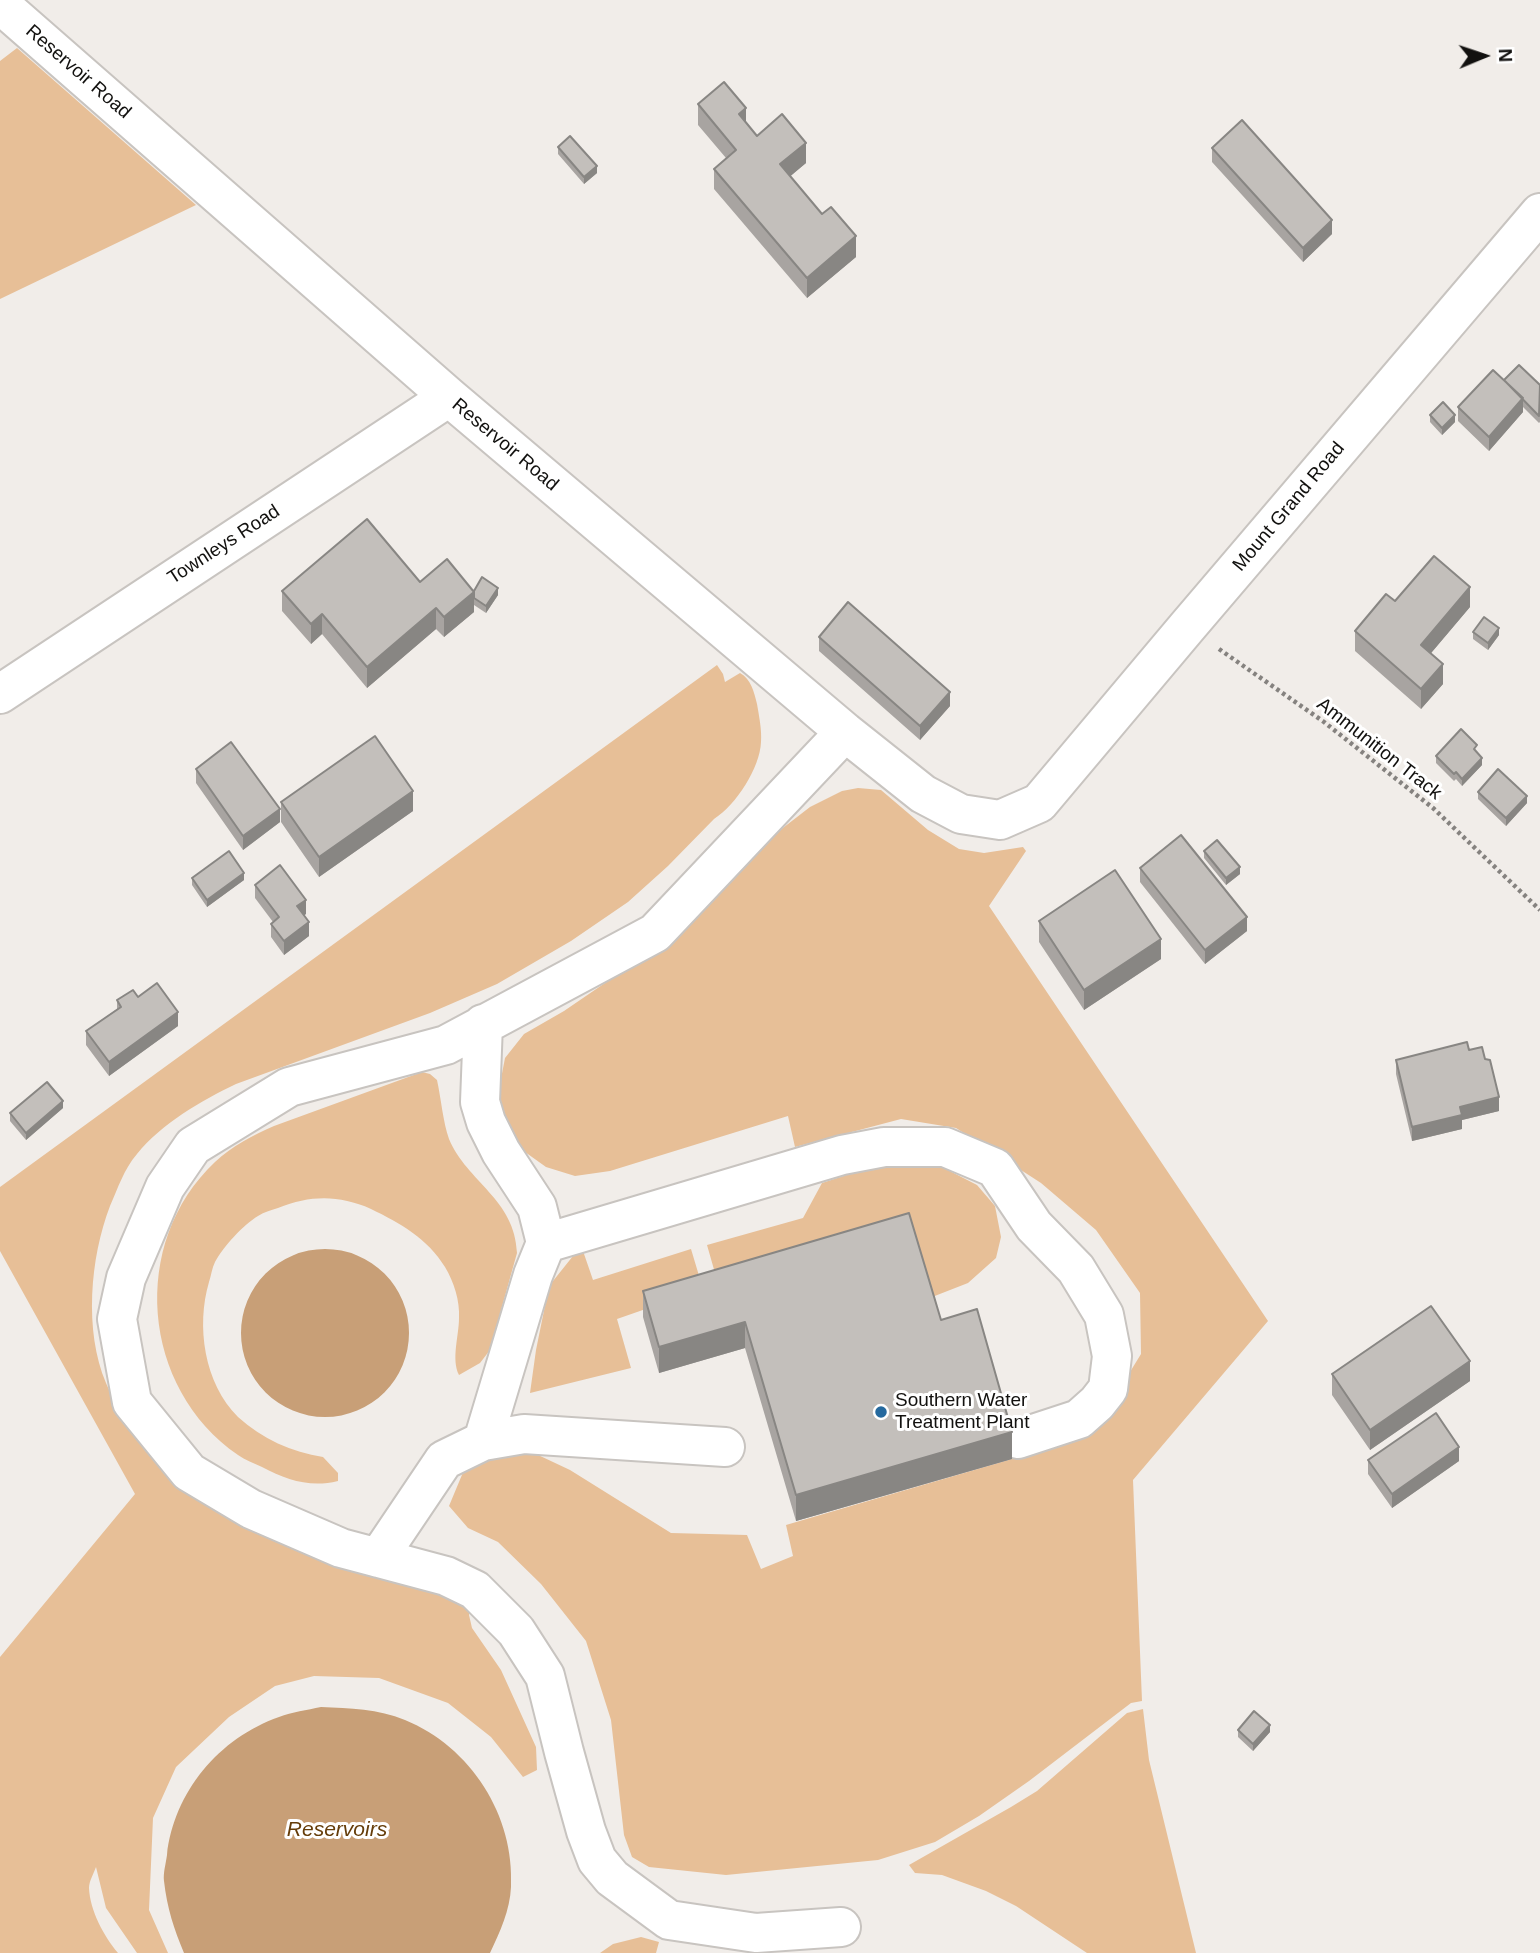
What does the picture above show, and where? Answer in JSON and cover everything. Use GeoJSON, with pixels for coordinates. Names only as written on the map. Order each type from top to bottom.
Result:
{"type":"FeatureCollection","features":[{"type":"Feature","properties":{"kind":"street","name":"Reservoir Road"},"geometry":{"type":"LineString","coordinates":[[0,4],[449,397],[845,732],[923,794],[961,814],[1000,820],[1039,803]]}},
{"type":"Feature","properties":{"kind":"street","name":"Mount Grand Road"},"geometry":{"type":"LineString","coordinates":[[1039,803],[1540,213]]}},
{"type":"Feature","properties":{"kind":"street","name":"Townleys Road"},"geometry":{"type":"LineString","coordinates":[[0,694],[449,397]]}},
{"type":"Feature","properties":{"kind":"street"},"geometry":{"type":"LineString","coordinates":[[841,1927],[756,1933],[668,1920],[612,1878],[597,1860],[586,1831],[545,1676],[516,1631],[475,1590],[446,1576],[341,1548],[251,1509],[190,1472],[132,1402],[117,1320],[126,1278],[165,1187],[193,1146],[289,1087],[446,1045],[655,933],[845,732]]}},
{"type":"Feature","properties":{"kind":"street"},"geometry":{"type":"LineString","coordinates":[[482,1441],[533,1275],[546,1243],[537,1207],[501,1152],[486,1122],[480,1102],[483,1024]]}},
{"type":"Feature","properties":{"kind":"street"},"geometry":{"type":"LineString","coordinates":[[546,1243],[842,1155],[884,1147],[945,1147],[995,1168],[1034,1226],[1076,1269],[1104,1315],[1112,1356],[1108,1389],[1079,1419],[1018,1440]]}},
{"type":"Feature","properties":{"kind":"street"},"geometry":{"type":"LineString","coordinates":[[379,1558],[444,1460],[482,1441],[524,1434],[725,1447]]}},
{"type":"Feature","properties":{"kind":"path","name":"Ammunition Track"},"geometry":{"type":"LineString","coordinates":[[1186,627],[1324,722],[1433,808],[1540,910]]}},
{"type":"Feature","properties":{"kind":"shaded area"},"geometry":{"type":"Polygon","coordinates":[[[17,48],[196,205],[0,299],[0,61],[17,48]]]}},
{"type":"Feature","properties":{"kind":"shaded area"},"geometry":{"type":"Polygon","coordinates":[[[717,665],[725,682],[740,673],[752,686],[760,723],[760,752],[745,785],[730,805],[668,866],[628,902],[571,941],[497,984],[430,1013],[236,1084],[183,1114],[158,1132],[128,1166],[103,1226],[94,1271],[92,1318],[99,1363],[127,1427],[472,1604],[469,1615],[472,1628],[501,1670],[536,1747],[537,1770],[523,1777],[491,1737],[448,1703],[379,1678],[314,1676],[275,1686],[229,1717],[176,1767],[153,1818],[149,1910],[168,1953],[137,1953],[106,1908],[96,1867],[89,1885],[92,1905],[103,1931],[118,1953],[0,1953],[0,1657],[135,1494],[0,1251],[0,1187],[717,665]]]}},
{"type":"Feature","properties":{"kind":"shaded area"},"geometry":{"type":"Polygon","coordinates":[[[858,788],[881,790],[928,830],[959,849],[984,853],[1023,847],[1026,851],[989,906],[1268,1321],[1133,1480],[1142,1701],[1131,1703],[1029,1781],[979,1816],[935,1842],[878,1860],[726,1875],[649,1867],[632,1857],[624,1835],[611,1720],[586,1641],[541,1584],[498,1542],[468,1528],[449,1506],[464,1470],[493,1455],[536,1454],[570,1470],[671,1533],[747,1535],[761,1569],[793,1556],[786,1525],[1012,1459],[1010,1451],[1114,1398],[1141,1354],[1140,1293],[1096,1230],[1041,1183],[956,1128],[901,1119],[795,1147],[788,1116],[610,1171],[575,1176],[546,1167],[525,1152],[508,1131],[498,1094],[505,1058],[524,1034],[564,1011],[665,942],[766,841],[810,807],[842,791],[858,788]]]}},
{"type":"Feature","properties":{"kind":"shaded area"},"geometry":{"type":"Polygon","coordinates":[[[422,1072],[437,1080],[447,1132],[457,1154],[499,1205],[514,1234],[517,1253],[490,1350],[480,1363],[459,1375],[455,1355],[459,1312],[451,1279],[430,1248],[392,1220],[359,1204],[325,1198],[290,1204],[258,1216],[234,1236],[215,1262],[205,1299],[203,1335],[210,1371],[217,1388],[238,1417],[257,1432],[278,1443],[323,1457],[338,1473],[338,1481],[328,1483],[290,1479],[238,1455],[206,1426],[181,1392],[165,1354],[158,1314],[159,1273],[169,1233],[187,1195],[215,1162],[236,1146],[274,1126],[422,1072]]]}},
{"type":"Feature","properties":{"kind":"shaded area"},"geometry":{"type":"Polygon","coordinates":[[[886,1162],[942,1167],[977,1185],[995,1206],[1001,1237],[996,1258],[968,1283],[927,1299],[719,1287],[707,1245],[803,1218],[822,1183],[886,1162]]]}},
{"type":"Feature","properties":{"kind":"shaded area"},"geometry":{"type":"Polygon","coordinates":[[[691,1249],[703,1289],[617,1319],[631,1368],[530,1393],[549,1286],[573,1256],[583,1251],[593,1280],[691,1249]]]}},
{"type":"Feature","properties":{"kind":"shaded area"},"geometry":{"type":"Polygon","coordinates":[[[1143,1709],[1149,1760],[1196,1953],[1087,1953],[1016,1906],[986,1891],[942,1875],[915,1873],[909,1865],[1037,1791],[1127,1713],[1143,1709]]]}},
{"type":"Feature","properties":{"kind":"shaded area"},"geometry":{"type":"Polygon","coordinates":[[[641,1937],[659,1942],[656,1953],[600,1953],[613,1944],[641,1937]]]}},
{"type":"Feature","properties":{"kind":"water"},"geometry":{"type":"Polygon","coordinates":[[[325,1249],[357,1255],[385,1273],[403,1301],[409,1333],[403,1365],[385,1393],[357,1411],[325,1417],[293,1411],[265,1393],[247,1365],[241,1333],[247,1301],[265,1273],[293,1255],[325,1249]]]}},
{"type":"Feature","properties":{"kind":"water","name":"Reservoirs"},"geometry":{"type":"Polygon","coordinates":[[[321,1707],[374,1711],[405,1720],[429,1732],[450,1748],[469,1766],[484,1787],[497,1810],[505,1835],[511,1887],[509,1904],[490,1953],[184,1953],[169,1909],[164,1875],[171,1832],[190,1789],[219,1753],[257,1726],[294,1712],[321,1707]]]}},
{"type":"Feature","properties":{"kind":"building"},"geometry":{"type":"Polygon","coordinates":[[[724,82],[746,108],[739,114],[757,136],[782,114],[806,143],[780,164],[822,214],[831,207],[856,236],[807,278],[714,169],[736,150],[698,104],[724,82]]]}},
{"type":"Feature","properties":{"kind":"building"},"geometry":{"type":"Polygon","coordinates":[[[1242,120],[1332,220],[1303,248],[1212,148],[1242,120]]]}},
{"type":"Feature","properties":{"kind":"building"},"geometry":{"type":"Polygon","coordinates":[[[570,136],[597,166],[584,177],[558,147],[570,136]]]}},
{"type":"Feature","properties":{"kind":"building"},"geometry":{"type":"Polygon","coordinates":[[[1519,365],[1540,385],[1539,416],[1504,380],[1519,365]]]}},
{"type":"Feature","properties":{"kind":"building"},"geometry":{"type":"Polygon","coordinates":[[[1493,370],[1523,398],[1489,437],[1458,407],[1493,370]]]}},
{"type":"Feature","properties":{"kind":"building"},"geometry":{"type":"Polygon","coordinates":[[[1443,402],[1455,415],[1442,428],[1430,415],[1443,402]]]}},
{"type":"Feature","properties":{"kind":"building"},"geometry":{"type":"Polygon","coordinates":[[[367,519],[420,582],[447,559],[474,592],[444,617],[436,608],[367,667],[322,614],[311,624],[282,591],[367,519]]]}},
{"type":"Feature","properties":{"kind":"building"},"geometry":{"type":"Polygon","coordinates":[[[1434,556],[1470,587],[1421,645],[1443,664],[1421,689],[1355,631],[1386,594],[1395,601],[1434,556]]]}},
{"type":"Feature","properties":{"kind":"building"},"geometry":{"type":"Polygon","coordinates":[[[482,577],[498,588],[486,606],[474,598],[474,591],[482,577]]]}},
{"type":"Feature","properties":{"kind":"building"},"geometry":{"type":"Polygon","coordinates":[[[848,602],[950,692],[920,726],[819,637],[848,602]]]}},
{"type":"Feature","properties":{"kind":"building"},"geometry":{"type":"Polygon","coordinates":[[[1484,617],[1499,628],[1488,643],[1473,632],[1484,617]]]}},
{"type":"Feature","properties":{"kind":"building"},"geometry":{"type":"Polygon","coordinates":[[[1461,729],[1477,745],[1474,749],[1482,758],[1462,779],[1436,756],[1461,729]]]}},
{"type":"Feature","properties":{"kind":"building"},"geometry":{"type":"Polygon","coordinates":[[[375,736],[413,791],[319,857],[281,802],[375,736]]]}},
{"type":"Feature","properties":{"kind":"building"},"geometry":{"type":"Polygon","coordinates":[[[231,742],[280,809],[243,836],[196,769],[231,742]]]}},
{"type":"Feature","properties":{"kind":"building"},"geometry":{"type":"Polygon","coordinates":[[[1498,769],[1527,796],[1506,818],[1478,792],[1498,769]]]}},
{"type":"Feature","properties":{"kind":"building"},"geometry":{"type":"Polygon","coordinates":[[[1181,835],[1247,917],[1205,950],[1140,868],[1181,835]]]}},
{"type":"Feature","properties":{"kind":"building"},"geometry":{"type":"Polygon","coordinates":[[[1217,840],[1240,867],[1226,878],[1204,851],[1217,840]]]}},
{"type":"Feature","properties":{"kind":"building"},"geometry":{"type":"Polygon","coordinates":[[[229,851],[244,873],[207,900],[192,878],[229,851]]]}},
{"type":"Feature","properties":{"kind":"building"},"geometry":{"type":"Polygon","coordinates":[[[280,865],[306,900],[297,906],[309,922],[284,941],[271,924],[279,917],[255,885],[280,865]]]}},
{"type":"Feature","properties":{"kind":"building"},"geometry":{"type":"Polygon","coordinates":[[[1115,870],[1161,939],[1084,990],[1039,921],[1115,870]]]}},
{"type":"Feature","properties":{"kind":"building"},"geometry":{"type":"Polygon","coordinates":[[[157,983],[178,1012],[109,1062],[86,1031],[121,1007],[117,1000],[133,990],[138,997],[157,983]]]}},
{"type":"Feature","properties":{"kind":"building"},"geometry":{"type":"Polygon","coordinates":[[[1467,1042],[1469,1050],[1482,1047],[1485,1059],[1490,1060],[1499,1097],[1460,1107],[1462,1115],[1412,1127],[1396,1060],[1467,1042]]]}},
{"type":"Feature","properties":{"kind":"building"},"geometry":{"type":"Polygon","coordinates":[[[47,1082],[63,1101],[26,1133],[10,1113],[47,1082]]]}},
{"type":"Feature","properties":{"kind":"building","name":"Southern Water Treatment Plant"},"geometry":{"type":"Polygon","coordinates":[[[909,1213],[941,1320],[977,1309],[1012,1432],[796,1495],[745,1322],[659,1347],[643,1291],[909,1213]]]}},
{"type":"Feature","properties":{"kind":"building"},"geometry":{"type":"Polygon","coordinates":[[[1431,1306],[1470,1361],[1370,1430],[1332,1374],[1431,1306]]]}},
{"type":"Feature","properties":{"kind":"building"},"geometry":{"type":"Polygon","coordinates":[[[1436,1413],[1459,1447],[1392,1494],[1368,1460],[1436,1413]]]}},
{"type":"Feature","properties":{"kind":"building"},"geometry":{"type":"Polygon","coordinates":[[[1254,1711],[1270,1725],[1253,1744],[1238,1730],[1254,1711]]]}},
{"type":"Feature","properties":{"kind":"place","name":"Southern Water Treatment Plant"},"geometry":{"type":"Point","coordinates":[881,1412]}}]}
